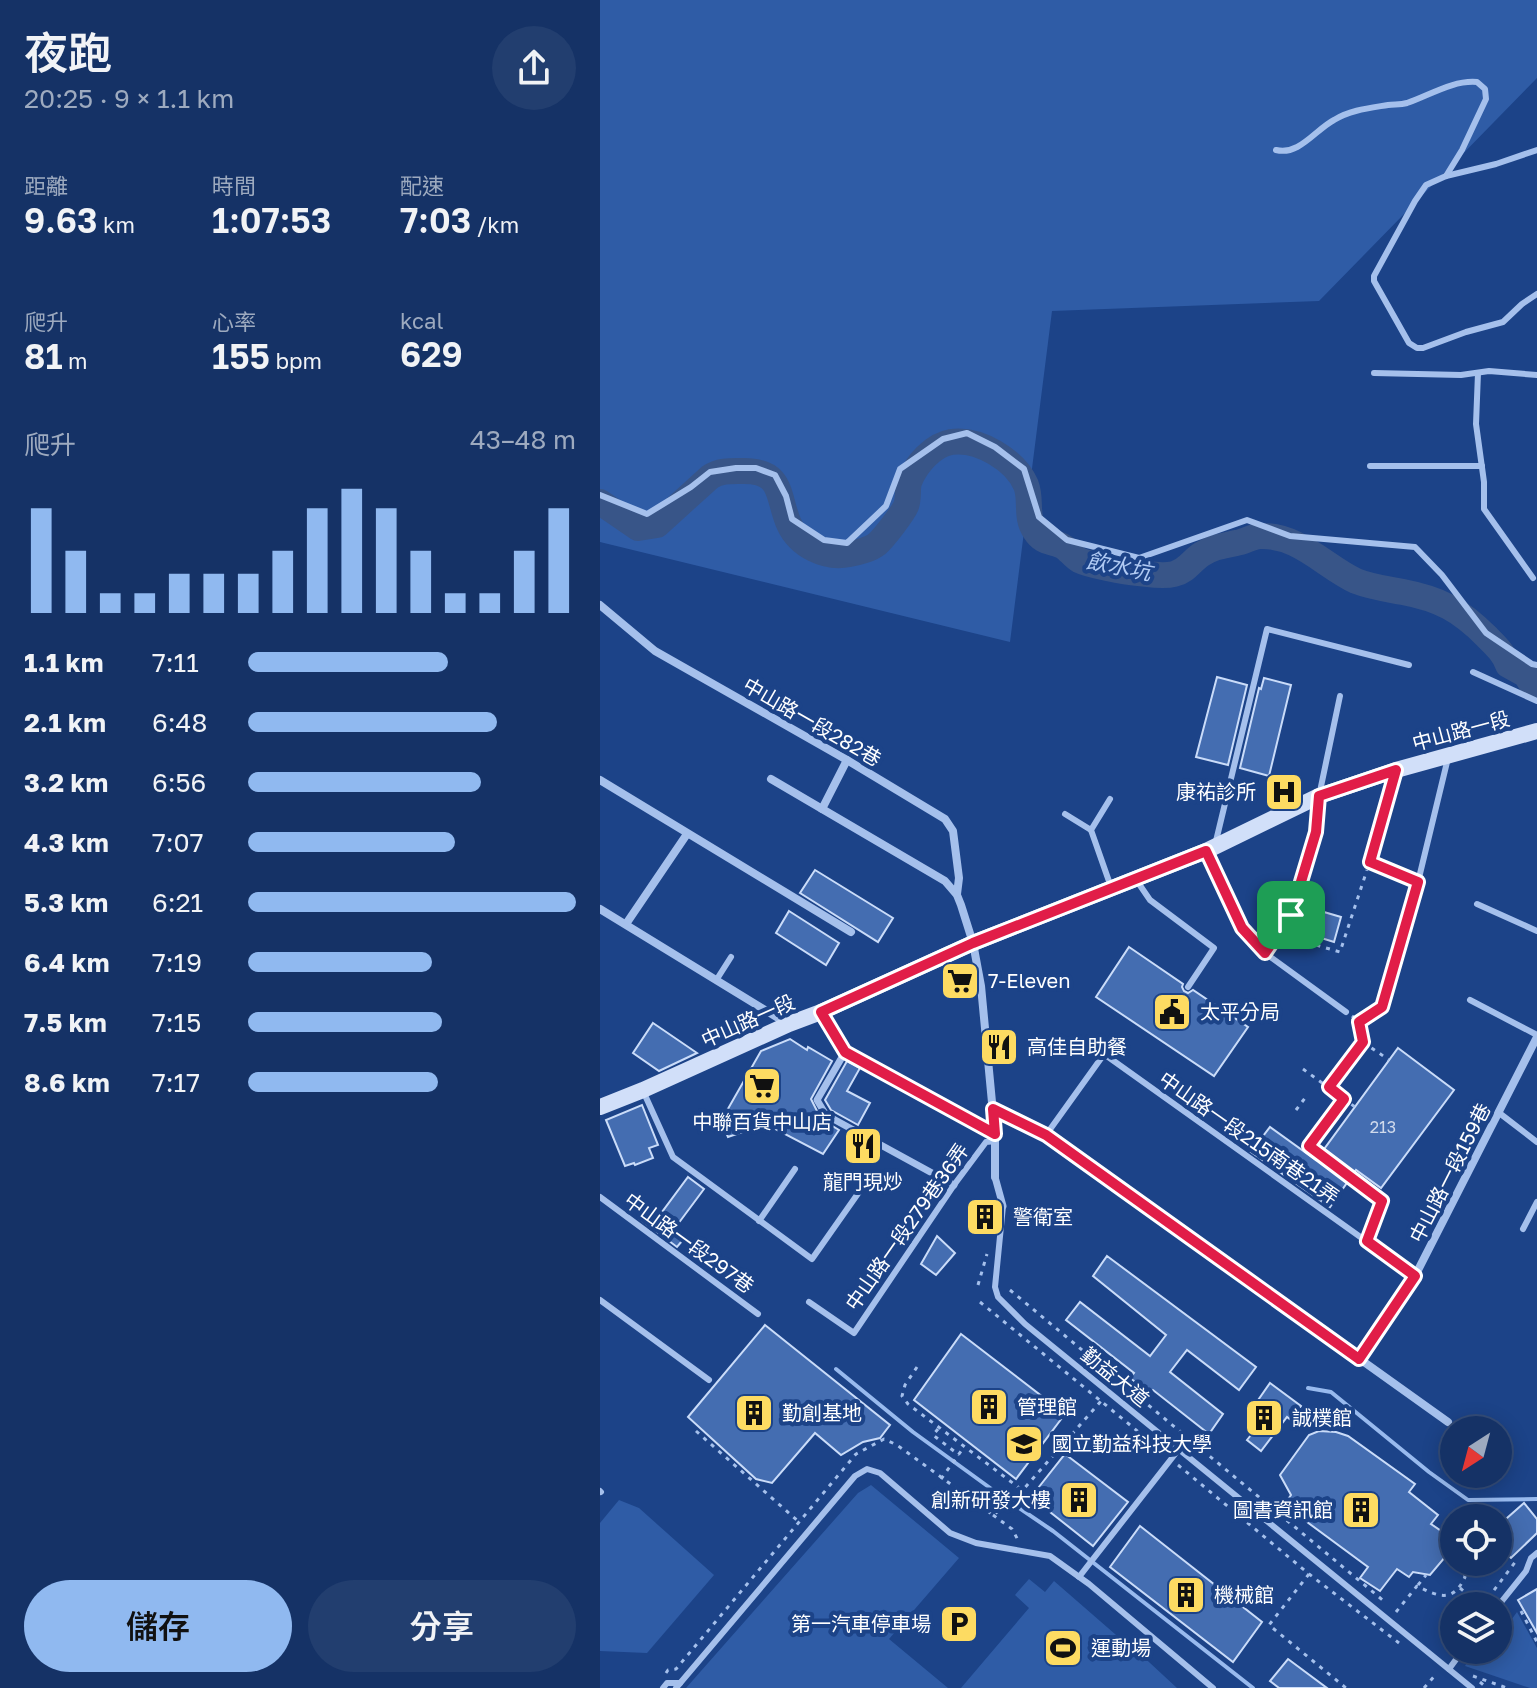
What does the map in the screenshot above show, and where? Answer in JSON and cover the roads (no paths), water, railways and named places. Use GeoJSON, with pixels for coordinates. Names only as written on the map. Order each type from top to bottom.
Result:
{"type":"FeatureCollection","features":[{"type":"Feature","properties":{"kind":"main road","name":"中山路一段"},"geometry":{"type":"LineString","coordinates":[[600,1107],[973,943],[1211,848],[1319,796],[1449,754],[1537,731]]}},
{"type":"Feature","properties":{"kind":"street","name":"中山路一段282巷"},"geometry":{"type":"LineString","coordinates":[[600,605],[655,651],[945,819],[953,831],[959,878],[957,895],[973,943],[981,986],[996,1137],[995,1177]]}},
{"type":"Feature","properties":{"kind":"street"},"geometry":{"type":"LineString","coordinates":[[822,809],[847,760]]}},
{"type":"Feature","properties":{"kind":"street"},"geometry":{"type":"LineString","coordinates":[[771,779],[945,881],[957,895]]}},
{"type":"Feature","properties":{"kind":"street"},"geometry":{"type":"LineString","coordinates":[[600,780],[851,932]]}},
{"type":"Feature","properties":{"kind":"street"},"geometry":{"type":"LineString","coordinates":[[626,924],[687,834]]}},
{"type":"Feature","properties":{"kind":"street"},"geometry":{"type":"LineString","coordinates":[[600,909],[789,1024]]}},
{"type":"Feature","properties":{"kind":"street"},"geometry":{"type":"LineString","coordinates":[[821,1012],[845,1052],[996,1137]]}},
{"type":"Feature","properties":{"kind":"street","name":"中山路一段159巷"},"geometry":{"type":"LineString","coordinates":[[1359,1359],[1415,1276],[1537,1036]]}},
{"type":"Feature","properties":{"kind":"street"},"geometry":{"type":"LineString","coordinates":[[845,1052],[817,1100],[826,1115],[954,1185]]}},
{"type":"Feature","properties":{"kind":"street"},"geometry":{"type":"LineString","coordinates":[[993,1109],[1046,1135],[1440,1416]]}},
{"type":"Feature","properties":{"kind":"street"},"geometry":{"type":"LineString","coordinates":[[995,1177],[1003,1206]]}},
{"type":"Feature","properties":{"kind":"lane"},"geometry":{"type":"LineString","coordinates":[[1276,150],[1285,153],[1293,151],[1346,114],[1407,103],[1463,81],[1477,82],[1485,89],[1486,99],[1446,176]]}},
{"type":"Feature","properties":{"kind":"lane"},"geometry":{"type":"LineString","coordinates":[[1537,150],[1446,176],[1426,185],[1374,276],[1409,343],[1417,348],[1503,322],[1537,294]]}},
{"type":"Feature","properties":{"kind":"lane"},"geometry":{"type":"LineString","coordinates":[[1374,373],[1489,371],[1537,375]]}},
{"type":"Feature","properties":{"kind":"lane"},"geometry":{"type":"LineString","coordinates":[[1478,373],[1476,424],[1484,482],[1484,509],[1533,578]]}},
{"type":"Feature","properties":{"kind":"lane"},"geometry":{"type":"LineString","coordinates":[[600,495],[647,514],[710,472],[756,468],[775,475],[786,496],[792,519],[824,540],[847,543],[886,506],[900,469],[943,439],[967,433],[995,447],[1024,469],[1039,517],[1067,540],[1139,558],[1247,520],[1290,536],[1415,547],[1442,575],[1486,633],[1537,665]]}},
{"type":"Feature","properties":{"kind":"lane"},"geometry":{"type":"LineString","coordinates":[[1370,466],[1482,466]]}},
{"type":"Feature","properties":{"kind":"lane"},"geometry":{"type":"LineString","coordinates":[[1346,1012],[1265,953],[1242,928],[1211,848],[1267,629],[1409,665]]}},
{"type":"Feature","properties":{"kind":"lane"},"geometry":{"type":"LineString","coordinates":[[1473,672],[1537,701]]}},
{"type":"Feature","properties":{"kind":"lane"},"geometry":{"type":"LineString","coordinates":[[1291,915],[1316,832],[1319,796],[1340,696]]}},
{"type":"Feature","properties":{"kind":"lane"},"geometry":{"type":"LineString","coordinates":[[1382,1007],[1418,882],[1449,754]]}},
{"type":"Feature","properties":{"kind":"lane"},"geometry":{"type":"LineString","coordinates":[[1396,770],[1370,862],[1418,882]]}},
{"type":"Feature","properties":{"kind":"lane"},"geometry":{"type":"LineString","coordinates":[[1091,830],[1110,799]]}},
{"type":"Feature","properties":{"kind":"lane"},"geometry":{"type":"LineString","coordinates":[[1065,814],[1091,830],[1111,887]]}},
{"type":"Feature","properties":{"kind":"lane"},"geometry":{"type":"LineString","coordinates":[[1135,878],[1150,900],[1214,948],[1188,987]]}},
{"type":"Feature","properties":{"kind":"lane"},"geometry":{"type":"LineString","coordinates":[[1477,904],[1537,931]]}},
{"type":"Feature","properties":{"kind":"lane"},"geometry":{"type":"LineString","coordinates":[[717,979],[731,957]]}},
{"type":"Feature","properties":{"kind":"lane"},"geometry":{"type":"LineString","coordinates":[[1470,1000],[1537,1036]]}},
{"type":"Feature","properties":{"kind":"lane","name":"中山路一段215南巷21弄"},"geometry":{"type":"LineString","coordinates":[[1046,1135],[1103,1056],[1415,1276]]}},
{"type":"Feature","properties":{"kind":"lane"},"geometry":{"type":"LineString","coordinates":[[643,1090],[673,1157],[812,1259],[864,1185]]}},
{"type":"Feature","properties":{"kind":"lane"},"geometry":{"type":"LineString","coordinates":[[1498,1112],[1537,1142]]}},
{"type":"Feature","properties":{"kind":"lane","name":"中山路一段279巷36弄"},"geometry":{"type":"LineString","coordinates":[[809,1302],[854,1333],[954,1185],[986,1142],[996,1137]]}},
{"type":"Feature","properties":{"kind":"lane"},"geometry":{"type":"LineString","coordinates":[[759,1221],[795,1169]]}},
{"type":"Feature","properties":{"kind":"lane","name":"中山路一段297巷"},"geometry":{"type":"LineString","coordinates":[[602,1202],[758,1314]]}},
{"type":"Feature","properties":{"kind":"lane"},"geometry":{"type":"LineString","coordinates":[[1523,1229],[1537,1202]]}},
{"type":"Feature","properties":{"kind":"lane","name":"勤益大道"},"geometry":{"type":"LineString","coordinates":[[1003,1206],[995,1287],[998,1297],[1025,1324],[1472,1688]]}},
{"type":"Feature","properties":{"kind":"lane"},"geometry":{"type":"LineString","coordinates":[[600,1300],[709,1380]]}},
{"type":"Feature","properties":{"kind":"lane"},"geometry":{"type":"LineString","coordinates":[[1079,1577],[1179,1449]]}},
{"type":"Feature","properties":{"kind":"lane"},"geometry":{"type":"LineString","coordinates":[[663,1688],[667,1683],[678,1686],[846,1485],[867,1469],[880,1473],[950,1533],[976,1543],[1050,1556],[1089,1584],[1213,1688]]}},
{"type":"Feature","properties":{"kind":"lane"},"geometry":{"type":"LineString","coordinates":[[1509,1592],[1537,1553]]}},
{"type":"Feature","properties":{"kind":"lane"},"geometry":{"type":"LineString","coordinates":[[1449,1669],[1453,1664]]}},
{"type":"Feature","properties":{"kind":"waterway","name":"飲水坑"},"geometry":{"type":"LineString","coordinates":[[600,502],[638,528],[657,525],[710,477],[731,471],[757,472],[766,475],[777,487],[789,524],[799,539],[823,553],[849,554],[880,541],[906,506],[912,475],[932,451],[951,442],[973,444],[995,453],[1014,467],[1026,485],[1030,520],[1035,531],[1043,539],[1063,546],[1079,560],[1125,571],[1169,575],[1179,573],[1198,556],[1215,548],[1259,536],[1286,540],[1356,581],[1416,595],[1449,607],[1486,636],[1502,653],[1508,665],[1526,675],[1537,686]]}},
{"type":"Feature","properties":{"kind":"waterway"},"geometry":{"type":"LineString","coordinates":[[836,1369],[913,1432],[1053,1531],[1253,1688]]}},
{"type":"Feature","properties":{"kind":"waterway"},"geometry":{"type":"LineString","coordinates":[[1308,1388],[1331,1392],[1468,1500],[1537,1499]]}},
{"type":"Feature","properties":{"kind":"place","name":"康祐診所"},"geometry":{"type":"Point","coordinates":[1284,792]}},
{"type":"Feature","properties":{"kind":"place","name":"7-Eleven"},"geometry":{"type":"Point","coordinates":[960,981]}},
{"type":"Feature","properties":{"kind":"place","name":"太平分局"},"geometry":{"type":"Point","coordinates":[1172,1012]}},
{"type":"Feature","properties":{"kind":"place","name":"高佳自助餐"},"geometry":{"type":"Point","coordinates":[999,1047]}},
{"type":"Feature","properties":{"kind":"place","name":"中聯百貨中山店"},"geometry":{"type":"Point","coordinates":[762,1086]}},
{"type":"Feature","properties":{"kind":"place","name":"龍門現炒"},"geometry":{"type":"Point","coordinates":[863,1146]}},
{"type":"Feature","properties":{"kind":"place","name":"警衛室"},"geometry":{"type":"Point","coordinates":[985,1217]}},
{"type":"Feature","properties":{"kind":"place","name":"管理館"},"geometry":{"type":"Point","coordinates":[989,1407]}},
{"type":"Feature","properties":{"kind":"place","name":"勤創基地"},"geometry":{"type":"Point","coordinates":[754,1413]}},
{"type":"Feature","properties":{"kind":"place","name":"誠樸館"},"geometry":{"type":"Point","coordinates":[1264,1418]}},
{"type":"Feature","properties":{"kind":"place","name":"國立勤益科技大學"},"geometry":{"type":"Point","coordinates":[1024,1444]}},
{"type":"Feature","properties":{"kind":"place","name":"創新研發大樓"},"geometry":{"type":"Point","coordinates":[1079,1500]}},
{"type":"Feature","properties":{"kind":"place","name":"圖書資訊館"},"geometry":{"type":"Point","coordinates":[1361,1510]}},
{"type":"Feature","properties":{"kind":"place","name":"機械館"},"geometry":{"type":"Point","coordinates":[1186,1595]}},
{"type":"Feature","properties":{"kind":"place","name":"第一汽車停車場"},"geometry":{"type":"Point","coordinates":[959,1624]}},
{"type":"Feature","properties":{"kind":"place","name":"運動場"},"geometry":{"type":"Point","coordinates":[1063,1648]}}]}
